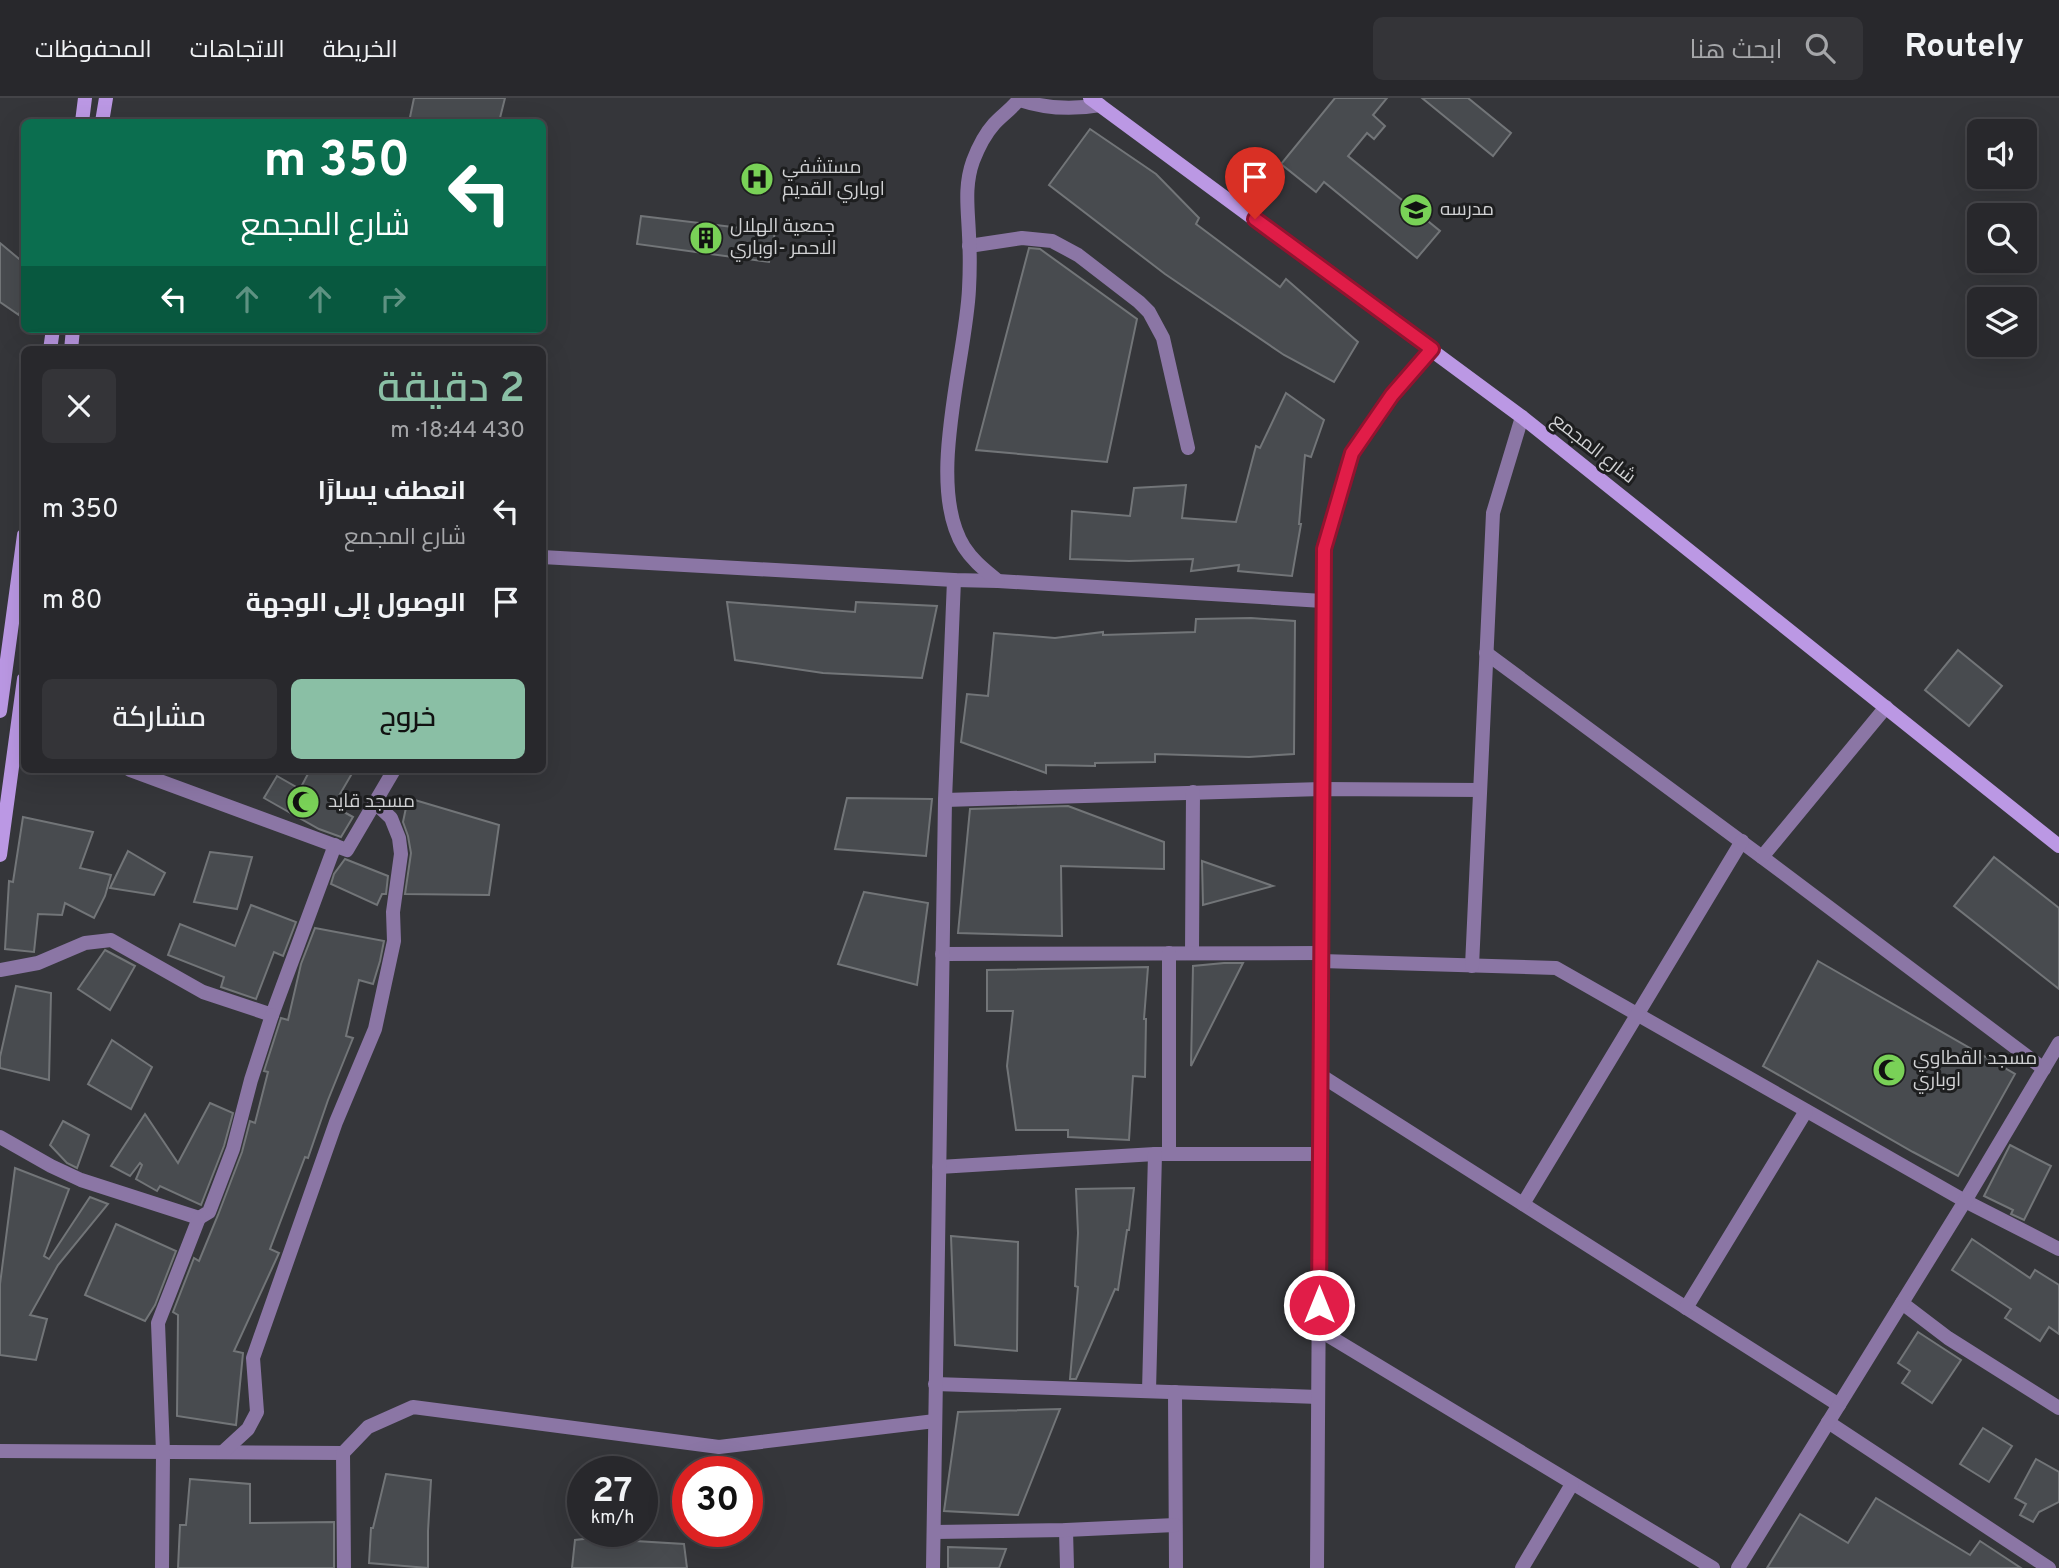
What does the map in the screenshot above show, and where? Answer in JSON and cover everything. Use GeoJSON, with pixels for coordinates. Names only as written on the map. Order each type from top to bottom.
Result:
{"type":"FeatureCollection","features":[{"type":"Feature","properties":{"kind":"street"},"geometry":{"type":"LineString","coordinates":[[82,119],[85,98]]}},
{"type":"Feature","properties":{"kind":"street"},"geometry":{"type":"LineString","coordinates":[[102,119],[106,98]]}},
{"type":"Feature","properties":{"kind":"street"},"geometry":{"type":"LineString","coordinates":[[998,581],[979,565],[963,546],[953,523],[948,499],[950,428],[969,292],[967,182],[981,142],[993,125],[1020,99],[1052,108],[1084,108],[1095,102]]}},
{"type":"Feature","properties":{"kind":"street","name":"شارع المجمع"},"geometry":{"type":"LineString","coordinates":[[1095,102],[1522,417],[2059,846]]}},
{"type":"Feature","properties":{"kind":"street"},"geometry":{"type":"LineString","coordinates":[[969,246],[1022,238],[1052,241],[1078,255],[1139,302],[1149,313],[1163,338],[1188,448]]}},
{"type":"Feature","properties":{"kind":"street"},"geometry":{"type":"LineString","coordinates":[[1317,1568],[1324,549],[1352,453],[1392,395],[1432,349]]}},
{"type":"Feature","properties":{"kind":"street"},"geometry":{"type":"LineString","coordinates":[[1472,966],[1493,513],[1522,417]]}},
{"type":"Feature","properties":{"kind":"street"},"geometry":{"type":"LineString","coordinates":[[0,711],[21,557]]}},
{"type":"Feature","properties":{"kind":"street"},"geometry":{"type":"LineString","coordinates":[[546,557],[1323,601]]}},
{"type":"Feature","properties":{"kind":"street"},"geometry":{"type":"LineString","coordinates":[[933,1568],[946,800],[954,580]]}},
{"type":"Feature","properties":{"kind":"street"},"geometry":{"type":"LineString","coordinates":[[1486,653],[1742,841],[2044,1069]]}},
{"type":"Feature","properties":{"kind":"street"},"geometry":{"type":"LineString","coordinates":[[1762,857],[1886,707]]}},
{"type":"Feature","properties":{"kind":"street"},"geometry":{"type":"LineString","coordinates":[[0,855],[21,730]]}},
{"type":"Feature","properties":{"kind":"street"},"geometry":{"type":"LineString","coordinates":[[139,773],[347,850],[392,773]]}},
{"type":"Feature","properties":{"kind":"street"},"geometry":{"type":"LineString","coordinates":[[946,800],[1322,789],[1480,790]]}},
{"type":"Feature","properties":{"kind":"street"},"geometry":{"type":"LineString","coordinates":[[1192,953],[1193,792]]}},
{"type":"Feature","properties":{"kind":"street"},"geometry":{"type":"LineString","coordinates":[[223,1452],[248,1429],[257,1412],[253,1358],[336,1122],[375,1029],[394,941],[393,912],[401,854],[391,818],[375,803]]}},
{"type":"Feature","properties":{"kind":"street"},"geometry":{"type":"LineString","coordinates":[[1523,1204],[1742,841]]}},
{"type":"Feature","properties":{"kind":"street"},"geometry":{"type":"LineString","coordinates":[[162,1568],[163,1452],[158,1323],[199,1218],[209,1212],[233,1149],[272,1015],[335,845]]}},
{"type":"Feature","properties":{"kind":"street"},"geometry":{"type":"LineString","coordinates":[[0,970],[38,963],[85,943],[111,940],[203,992],[272,1015]]}},
{"type":"Feature","properties":{"kind":"street"},"geometry":{"type":"LineString","coordinates":[[1149,1391],[1162,1154],[1169,953]]}},
{"type":"Feature","properties":{"kind":"street"},"geometry":{"type":"LineString","coordinates":[[943,954],[1192,953],[1556,968],[1965,1201],[2059,1249]]}},
{"type":"Feature","properties":{"kind":"street"},"geometry":{"type":"LineString","coordinates":[[1738,1568],[1965,1201],[2059,1043]]}},
{"type":"Feature","properties":{"kind":"street"},"geometry":{"type":"LineString","coordinates":[[1320,1075],[1839,1405]]}},
{"type":"Feature","properties":{"kind":"street"},"geometry":{"type":"LineString","coordinates":[[1686,1308],[1806,1111]]}},
{"type":"Feature","properties":{"kind":"street"},"geometry":{"type":"LineString","coordinates":[[0,1137],[51,1167],[81,1180],[199,1218]]}},
{"type":"Feature","properties":{"kind":"street"},"geometry":{"type":"LineString","coordinates":[[939,1167],[1162,1154],[1320,1154]]}},
{"type":"Feature","properties":{"kind":"street"},"geometry":{"type":"LineString","coordinates":[[1902,1303],[1948,1338],[2059,1408]]}},
{"type":"Feature","properties":{"kind":"street"},"geometry":{"type":"LineString","coordinates":[[1319,1330],[1713,1568]]}},
{"type":"Feature","properties":{"kind":"street"},"geometry":{"type":"LineString","coordinates":[[935,1384],[1318,1397]]}},
{"type":"Feature","properties":{"kind":"street"},"geometry":{"type":"LineString","coordinates":[[1175,1392],[1176,1568]]}},
{"type":"Feature","properties":{"kind":"street"},"geometry":{"type":"LineString","coordinates":[[344,1568],[343,1453],[368,1427],[413,1407],[719,1447],[935,1420]]}},
{"type":"Feature","properties":{"kind":"street"},"geometry":{"type":"LineString","coordinates":[[1828,1422],[2049,1568]]}},
{"type":"Feature","properties":{"kind":"street"},"geometry":{"type":"LineString","coordinates":[[0,1451],[343,1453]]}},
{"type":"Feature","properties":{"kind":"street"},"geometry":{"type":"LineString","coordinates":[[1522,1568],[1573,1483]]}},
{"type":"Feature","properties":{"kind":"street"},"geometry":{"type":"LineString","coordinates":[[934,1532],[1175,1525]]}},
{"type":"Feature","properties":{"kind":"street"},"geometry":{"type":"LineString","coordinates":[[1066,1530],[1067,1568]]}},
{"type":"Feature","properties":{"kind":"building"},"geometry":{"type":"Polygon","coordinates":[[[414,98],[505,98],[500,119],[410,119],[414,98]]]}},
{"type":"Feature","properties":{"kind":"building"},"geometry":{"type":"Polygon","coordinates":[[[1335,98],[1387,98],[1373,115],[1385,126],[1374,139],[1367,133],[1348,156],[1440,231],[1417,258],[1324,182],[1316,192],[1281,164],[1335,98]]]}},
{"type":"Feature","properties":{"kind":"building"},"geometry":{"type":"Polygon","coordinates":[[[1422,98],[1468,98],[1511,133],[1493,156],[1422,98]]]}},
{"type":"Feature","properties":{"kind":"building"},"geometry":{"type":"Polygon","coordinates":[[[1090,129],[1156,174],[1199,218],[1196,224],[1280,287],[1286,279],[1358,342],[1334,382],[1284,355],[1165,274],[1049,185],[1090,129]]]}},
{"type":"Feature","properties":{"kind":"building","name":"جمعية الهلال الاحمر -اوباري"},"geometry":{"type":"Polygon","coordinates":[[[641,216],[775,232],[769,262],[637,244],[641,216]]]}},
{"type":"Feature","properties":{"kind":"building"},"geometry":{"type":"Polygon","coordinates":[[[0,243],[21,260],[19,315],[0,302],[0,243]]]}},
{"type":"Feature","properties":{"kind":"building"},"geometry":{"type":"Polygon","coordinates":[[[1029,248],[1040,249],[1137,319],[1107,462],[976,450],[1029,248]]]}},
{"type":"Feature","properties":{"kind":"building"},"geometry":{"type":"Polygon","coordinates":[[[1286,393],[1324,420],[1311,457],[1305,455],[1301,524],[1292,576],[1238,571],[1239,565],[1191,571],[1193,559],[1070,559],[1072,511],[1130,516],[1134,488],[1186,485],[1182,518],[1236,522],[1256,446],[1260,448],[1286,393]]]}},
{"type":"Feature","properties":{"kind":"building"},"geometry":{"type":"Polygon","coordinates":[[[727,602],[855,612],[856,602],[937,606],[922,678],[823,673],[735,660],[727,602]]]}},
{"type":"Feature","properties":{"kind":"building"},"geometry":{"type":"Polygon","coordinates":[[[1251,618],[1295,621],[1294,754],[1249,757],[1155,754],[1155,762],[1095,763],[1095,766],[1046,765],[1046,773],[961,742],[967,694],[988,696],[994,633],[1055,638],[1103,632],[1103,635],[1195,632],[1196,619],[1251,618]]]}},
{"type":"Feature","properties":{"kind":"building"},"geometry":{"type":"Polygon","coordinates":[[[1958,650],[2002,686],[1969,726],[1925,690],[1958,650]]]}},
{"type":"Feature","properties":{"kind":"building","name":"مسجد قايد"},"geometry":{"type":"Polygon","coordinates":[[[308,773],[352,773],[333,806],[353,817],[341,837],[319,829],[264,798],[277,776],[300,789],[308,773]]]}},
{"type":"Feature","properties":{"kind":"building"},"geometry":{"type":"Polygon","coordinates":[[[408,798],[499,825],[489,895],[405,894],[411,853],[403,822],[408,798]]]}},
{"type":"Feature","properties":{"kind":"building"},"geometry":{"type":"Polygon","coordinates":[[[847,798],[932,799],[926,856],[835,849],[847,798]]]}},
{"type":"Feature","properties":{"kind":"building"},"geometry":{"type":"Polygon","coordinates":[[[1068,806],[1164,842],[1164,869],[1061,866],[1062,936],[958,933],[970,809],[1068,806]]]}},
{"type":"Feature","properties":{"kind":"building"},"geometry":{"type":"Polygon","coordinates":[[[23,817],[93,832],[80,868],[111,875],[105,896],[94,918],[65,903],[62,915],[38,914],[34,952],[5,949],[9,881],[13,882],[23,817]]]}},
{"type":"Feature","properties":{"kind":"building"},"geometry":{"type":"Polygon","coordinates":[[[128,851],[165,873],[154,895],[110,888],[128,851]]]}},
{"type":"Feature","properties":{"kind":"building"},"geometry":{"type":"Polygon","coordinates":[[[210,852],[252,857],[237,909],[194,902],[210,852]]]}},
{"type":"Feature","properties":{"kind":"building"},"geometry":{"type":"Polygon","coordinates":[[[1994,857],[2059,908],[2059,989],[1954,906],[1994,857]]]}},
{"type":"Feature","properties":{"kind":"building"},"geometry":{"type":"Polygon","coordinates":[[[345,859],[388,876],[386,894],[382,894],[377,905],[331,884],[334,874],[345,859]]]}},
{"type":"Feature","properties":{"kind":"building"},"geometry":{"type":"Polygon","coordinates":[[[1202,861],[1273,886],[1203,905],[1202,861]]]}},
{"type":"Feature","properties":{"kind":"building"},"geometry":{"type":"Polygon","coordinates":[[[864,892],[928,903],[917,985],[838,964],[864,892]]]}},
{"type":"Feature","properties":{"kind":"building"},"geometry":{"type":"Polygon","coordinates":[[[251,905],[296,922],[283,956],[274,952],[256,999],[221,987],[224,977],[168,955],[180,924],[235,946],[251,905]]]}},
{"type":"Feature","properties":{"kind":"building"},"geometry":{"type":"Polygon","coordinates":[[[315,928],[384,941],[380,961],[373,984],[359,980],[346,1036],[353,1038],[270,1249],[279,1253],[234,1351],[243,1353],[236,1425],[177,1416],[178,1315],[173,1312],[194,1258],[199,1261],[218,1215],[242,1152],[250,1121],[255,1123],[268,1072],[264,1071],[281,1018],[288,1020],[301,964],[315,928]]]}},
{"type":"Feature","properties":{"kind":"building"},"geometry":{"type":"Polygon","coordinates":[[[105,950],[135,966],[110,1010],[78,989],[105,950]]]}},
{"type":"Feature","properties":{"kind":"building","name":"مسجد القطاوي اوباري"},"geometry":{"type":"Polygon","coordinates":[[[1818,961],[2015,1074],[1958,1176],[1763,1066],[1818,961]]]}},
{"type":"Feature","properties":{"kind":"building"},"geometry":{"type":"Polygon","coordinates":[[[1243,963],[1191,1066],[1193,966],[1243,963]]]}},
{"type":"Feature","properties":{"kind":"building"},"geometry":{"type":"Polygon","coordinates":[[[1148,967],[1144,1019],[1145,1077],[1133,1076],[1129,1140],[1068,1137],[1068,1130],[1016,1130],[1007,1066],[1013,1011],[987,1011],[987,970],[1148,967]]]}},
{"type":"Feature","properties":{"kind":"building"},"geometry":{"type":"Polygon","coordinates":[[[16,986],[51,993],[49,1080],[0,1068],[0,1057],[16,986]]]}},
{"type":"Feature","properties":{"kind":"building"},"geometry":{"type":"Polygon","coordinates":[[[112,1040],[152,1067],[131,1109],[88,1084],[112,1040]]]}},
{"type":"Feature","properties":{"kind":"building"},"geometry":{"type":"Polygon","coordinates":[[[210,1103],[233,1113],[224,1146],[201,1205],[160,1186],[157,1191],[136,1179],[142,1165],[140,1163],[130,1176],[111,1166],[145,1114],[178,1163],[210,1103]]]}},
{"type":"Feature","properties":{"kind":"building"},"geometry":{"type":"Polygon","coordinates":[[[63,1121],[89,1135],[77,1168],[67,1163],[50,1145],[63,1121]]]}},
{"type":"Feature","properties":{"kind":"building"},"geometry":{"type":"Polygon","coordinates":[[[2010,1145],[2051,1166],[2024,1220],[2011,1214],[2013,1210],[1984,1196],[2010,1145]]]}},
{"type":"Feature","properties":{"kind":"building"},"geometry":{"type":"Polygon","coordinates":[[[15,1168],[69,1189],[44,1256],[49,1259],[90,1197],[108,1204],[58,1265],[30,1315],[47,1319],[36,1360],[0,1355],[0,1284],[15,1168]]]}},
{"type":"Feature","properties":{"kind":"building"},"geometry":{"type":"Polygon","coordinates":[[[1134,1188],[1118,1290],[1115,1289],[1076,1379],[1070,1379],[1078,1287],[1075,1286],[1078,1233],[1076,1189],[1134,1188]]]}},
{"type":"Feature","properties":{"kind":"building"},"geometry":{"type":"Polygon","coordinates":[[[116,1224],[176,1251],[155,1305],[145,1321],[85,1295],[116,1224]]]}},
{"type":"Feature","properties":{"kind":"building"},"geometry":{"type":"Polygon","coordinates":[[[951,1236],[1018,1242],[1017,1351],[955,1345],[951,1236]]]}},
{"type":"Feature","properties":{"kind":"building"},"geometry":{"type":"Polygon","coordinates":[[[1972,1239],[2030,1278],[2035,1270],[2059,1285],[2059,1334],[2049,1327],[2040,1341],[2005,1318],[2011,1309],[1952,1270],[1972,1239]]]}},
{"type":"Feature","properties":{"kind":"building"},"geometry":{"type":"Polygon","coordinates":[[[1918,1332],[1961,1360],[1932,1403],[1902,1383],[1910,1371],[1898,1363],[1918,1332]]]}},
{"type":"Feature","properties":{"kind":"building"},"geometry":{"type":"Polygon","coordinates":[[[1060,1409],[1018,1515],[944,1511],[958,1412],[1060,1409]]]}},
{"type":"Feature","properties":{"kind":"building"},"geometry":{"type":"Polygon","coordinates":[[[1983,1428],[2012,1446],[1989,1482],[1960,1464],[1983,1428]]]}},
{"type":"Feature","properties":{"kind":"building"},"geometry":{"type":"Polygon","coordinates":[[[2036,1459],[2059,1472],[2059,1502],[2039,1512],[2033,1522],[2020,1515],[2026,1504],[2015,1498],[2036,1459]]]}},
{"type":"Feature","properties":{"kind":"building"},"geometry":{"type":"Polygon","coordinates":[[[386,1474],[431,1480],[428,1568],[369,1563],[371,1528],[386,1474]]]}},
{"type":"Feature","properties":{"kind":"building"},"geometry":{"type":"Polygon","coordinates":[[[190,1479],[250,1484],[250,1523],[334,1522],[334,1568],[178,1568],[180,1525],[186,1525],[190,1479]]]}},
{"type":"Feature","properties":{"kind":"building"},"geometry":{"type":"Polygon","coordinates":[[[1876,1498],[1970,1555],[1980,1541],[2021,1568],[1767,1568],[1800,1514],[1848,1543],[1876,1498]]]}},
{"type":"Feature","properties":{"kind":"building"},"geometry":{"type":"Polygon","coordinates":[[[658,1542],[672,1543],[672,1547],[684,1547],[687,1568],[572,1568],[574,1547],[658,1547],[658,1542]]]}},
{"type":"Feature","properties":{"kind":"building"},"geometry":{"type":"Polygon","coordinates":[[[948,1547],[1006,1549],[999,1568],[948,1568],[948,1547]]]}},
{"type":"Feature","properties":{"kind":"place","name":"مستشفي اوباري القديم"},"geometry":{"type":"Point","coordinates":[757,179]}},
{"type":"Feature","properties":{"kind":"place","name":"مدرسه"},"geometry":{"type":"Point","coordinates":[1416,210]}},
{"type":"Feature","properties":{"kind":"place","name":"جمعية الهلال الاحمر -اوباري"},"geometry":{"type":"Point","coordinates":[706,238]}},
{"type":"Feature","properties":{"kind":"place","name":"مسجد قايد"},"geometry":{"type":"Point","coordinates":[303,802]}},
{"type":"Feature","properties":{"kind":"place","name":"مسجد القطاوي اوباري"},"geometry":{"type":"Point","coordinates":[1889,1070]}},
{"type":"Feature","properties":{"kind":"route"},"geometry":{"type":"LineString","coordinates":[[1255,219],[1432,349],[1392,395],[1352,453],[1324,549],[1319,1305]]}}]}
